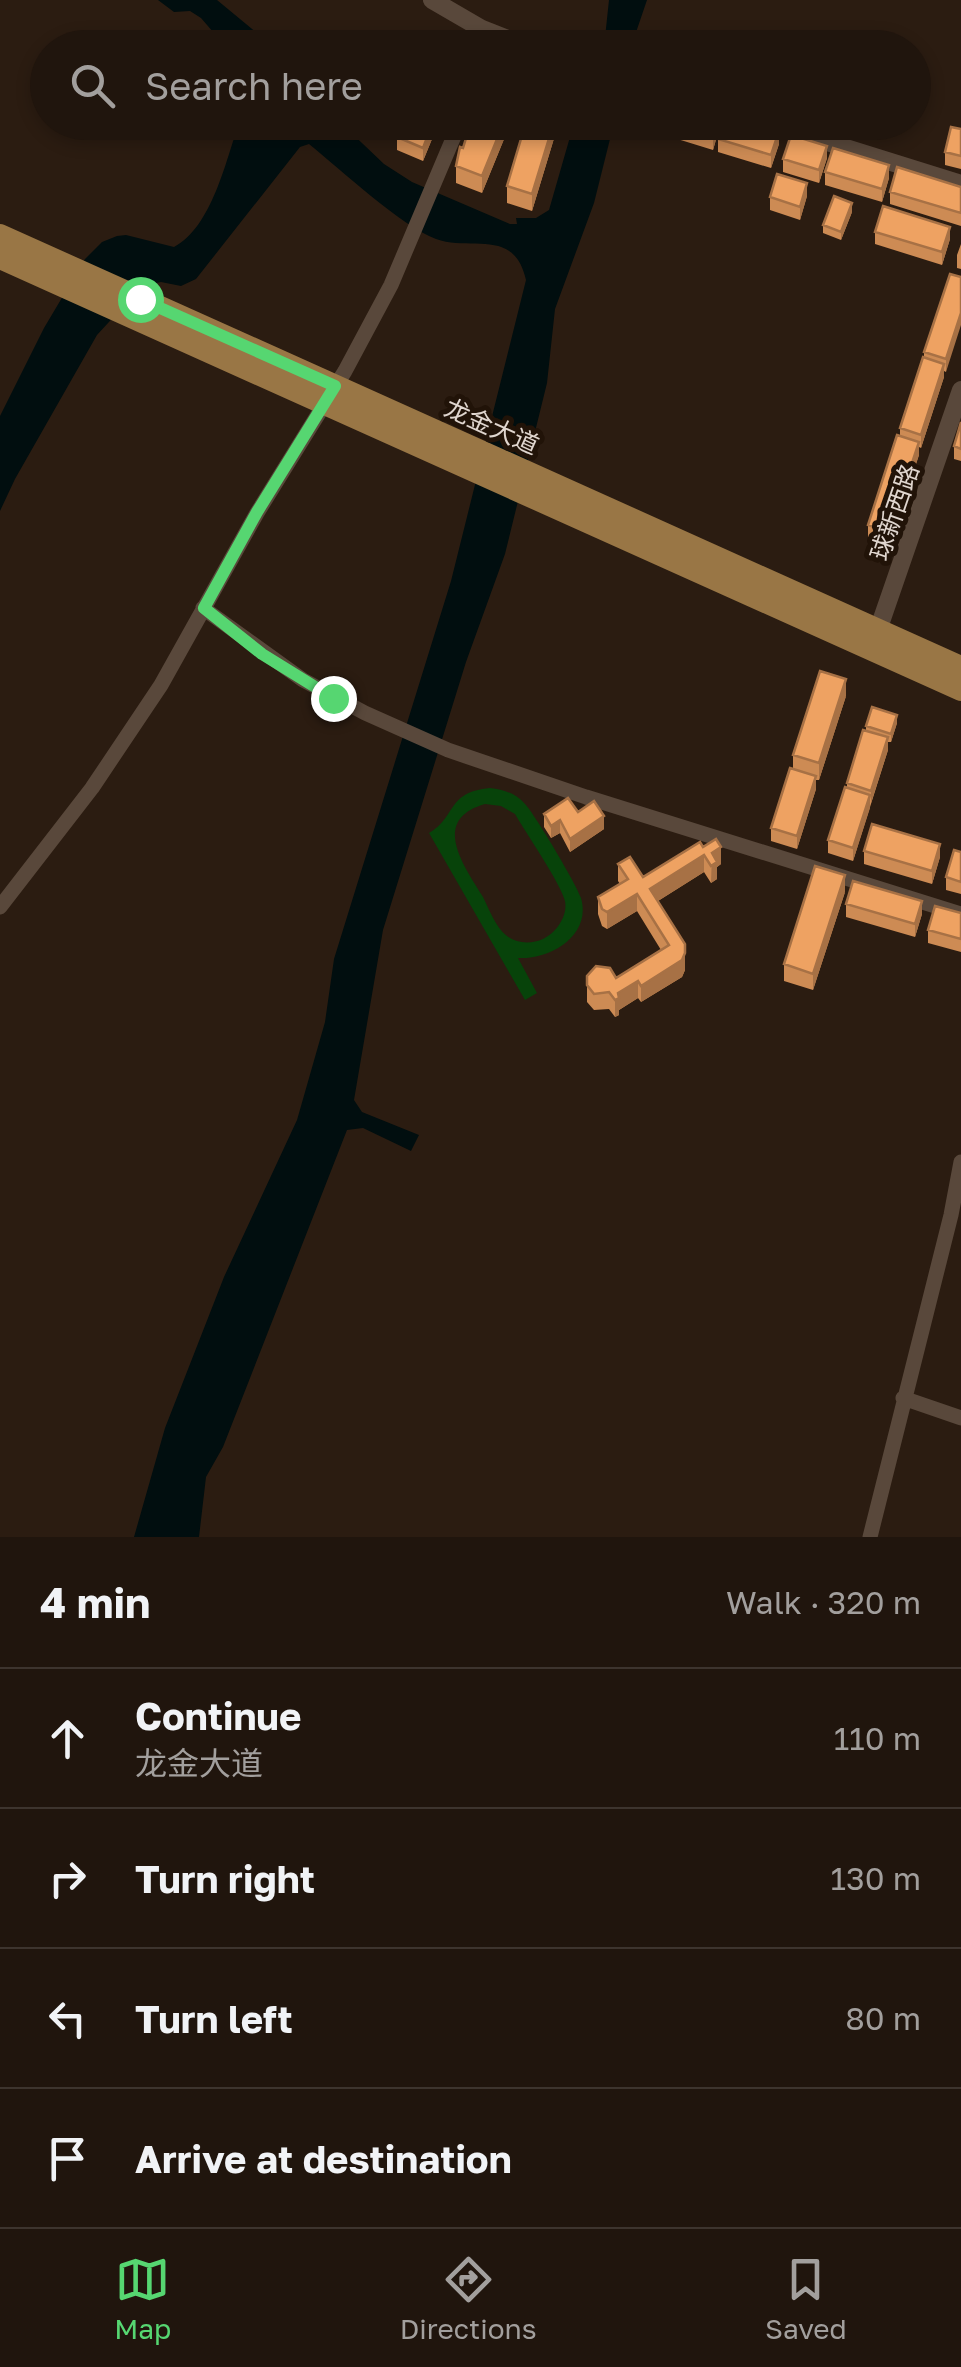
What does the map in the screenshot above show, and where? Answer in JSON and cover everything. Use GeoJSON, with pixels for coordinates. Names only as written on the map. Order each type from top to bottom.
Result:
{"type":"FeatureCollection","features":[{"type":"Feature","properties":{"kind":"main road","name":"龙金大道"},"geometry":{"type":"LineString","coordinates":[[0,235],[62,275],[875,640],[961,690]]}},
{"type":"Feature","properties":{"kind":"main road","name":"龙金大道"},"geometry":{"type":"LineString","coordinates":[[0,258],[62,275]]}},
{"type":"Feature","properties":{"kind":"main road","name":"龙金大道"},"geometry":{"type":"LineString","coordinates":[[875,640],[961,667]]}},
{"type":"Feature","properties":{"kind":"street"},"geometry":{"type":"LineString","coordinates":[[432,0],[477,30]]}},
{"type":"Feature","properties":{"kind":"street"},"geometry":{"type":"LineString","coordinates":[[0,907],[123,745],[257,512],[330,395],[391,286],[453,140]]}},
{"type":"Feature","properties":{"kind":"street"},"geometry":{"type":"LineString","coordinates":[[820,140],[961,184]]}},
{"type":"Feature","properties":{"kind":"street","name":"球新西路"},"geometry":{"type":"LineString","coordinates":[[875,640],[961,390]]}},
{"type":"Feature","properties":{"kind":"street"},"geometry":{"type":"LineString","coordinates":[[204,608],[303,680],[448,750],[961,914]]}},
{"type":"Feature","properties":{"kind":"street"},"geometry":{"type":"LineString","coordinates":[[870,1537],[961,1162]]}},
{"type":"Feature","properties":{"kind":"street"},"geometry":{"type":"LineString","coordinates":[[903,1398],[961,1418]]}},
{"type":"Feature","properties":{"kind":"green space"},"geometry":{"type":"Polygon","coordinates":[[[476,790],[500,790],[521,800],[546,834],[581,898],[580,924],[565,943],[542,955],[518,958],[537,993],[525,1000],[429,833],[459,800],[476,790]],[[485,804],[468,811],[459,821],[456,845],[503,933],[520,942],[539,941],[560,923],[565,901],[515,814],[501,806],[485,804]]]}},
{"type":"Feature","properties":{"kind":"shaded area"},"geometry":{"type":"Polygon","coordinates":[[[158,0],[217,0],[253,30],[211,30],[190,11],[174,12],[158,0]]]}},
{"type":"Feature","properties":{"kind":"shaded area"},"geometry":{"type":"Polygon","coordinates":[[[609,0],[647,0],[637,30],[606,30],[609,0]]]}},
{"type":"Feature","properties":{"kind":"shaded area"},"geometry":{"type":"Polygon","coordinates":[[[233,140],[359,140],[384,164],[412,182],[517,224],[516,218],[536,218],[549,210],[569,140],[610,140],[594,203],[555,309],[547,383],[505,554],[466,662],[383,930],[354,1100],[362,1112],[419,1135],[411,1151],[363,1128],[347,1130],[223,1447],[206,1477],[199,1537],[134,1537],[165,1428],[224,1277],[297,1120],[325,1022],[334,959],[451,581],[526,280],[512,253],[502,247],[436,239],[389,210],[309,144],[300,147],[196,279],[181,286],[161,282],[142,286],[97,335],[0,511],[0,416],[44,328],[85,259],[102,242],[117,236],[174,247],[198,224],[216,191],[233,140]]]}},
{"type":"Feature","properties":{"kind":"building"},"geometry":{"type":"Polygon","coordinates":[[[951,127],[961,129],[961,156],[945,152],[951,127]]]}},
{"type":"Feature","properties":{"kind":"building"},"geometry":{"type":"Polygon","coordinates":[[[404,140],[426,140],[423,148],[404,140]]]}},
{"type":"Feature","properties":{"kind":"building"},"geometry":{"type":"Polygon","coordinates":[[[465,140],[497,140],[482,176],[456,166],[460,147],[465,140]]]}},
{"type":"Feature","properties":{"kind":"building"},"geometry":{"type":"Polygon","coordinates":[[[521,140],[548,140],[532,194],[507,186],[521,140]]]}},
{"type":"Feature","properties":{"kind":"building"},"geometry":{"type":"Polygon","coordinates":[[[721,140],[776,140],[771,155],[721,140]]]}},
{"type":"Feature","properties":{"kind":"building"},"geometry":{"type":"Polygon","coordinates":[[[789,140],[827,146],[819,170],[783,159],[789,140]]]}},
{"type":"Feature","properties":{"kind":"building"},"geometry":{"type":"Polygon","coordinates":[[[833,148],[889,165],[882,189],[825,172],[833,148]]]}},
{"type":"Feature","properties":{"kind":"building"},"geometry":{"type":"Polygon","coordinates":[[[897,167],[961,187],[961,213],[890,192],[897,167]]]}},
{"type":"Feature","properties":{"kind":"building"},"geometry":{"type":"Polygon","coordinates":[[[777,174],[807,183],[800,207],[770,197],[777,174]]]}},
{"type":"Feature","properties":{"kind":"building"},"geometry":{"type":"Polygon","coordinates":[[[834,196],[852,203],[841,232],[823,225],[834,196]]]}},
{"type":"Feature","properties":{"kind":"building"},"geometry":{"type":"Polygon","coordinates":[[[883,206],[950,227],[942,252],[875,232],[883,206]]]}},
{"type":"Feature","properties":{"kind":"building"},"geometry":{"type":"Polygon","coordinates":[[[950,274],[961,277],[961,313],[946,359],[924,352],[950,274]]]}},
{"type":"Feature","properties":{"kind":"building"},"geometry":{"type":"Polygon","coordinates":[[[923,357],[944,364],[921,435],[900,428],[923,357]]]}},
{"type":"Feature","properties":{"kind":"building"},"geometry":{"type":"Polygon","coordinates":[[[961,422],[961,449],[954,446],[961,422]]]}},
{"type":"Feature","properties":{"kind":"building"},"geometry":{"type":"Polygon","coordinates":[[[897,435],[919,442],[889,532],[868,525],[897,435]]]}},
{"type":"Feature","properties":{"kind":"building"},"geometry":{"type":"Polygon","coordinates":[[[820,671],[846,679],[819,763],[793,755],[820,671]]]}},
{"type":"Feature","properties":{"kind":"building"},"geometry":{"type":"Polygon","coordinates":[[[872,707],[897,715],[891,734],[866,726],[872,707]]]}},
{"type":"Feature","properties":{"kind":"building"},"geometry":{"type":"Polygon","coordinates":[[[863,730],[888,737],[871,791],[847,783],[863,730]]]}},
{"type":"Feature","properties":{"kind":"building"},"geometry":{"type":"Polygon","coordinates":[[[790,768],[816,776],[797,836],[771,828],[790,768]]]}},
{"type":"Feature","properties":{"kind":"building"},"geometry":{"type":"Polygon","coordinates":[[[845,787],[870,795],[853,848],[828,840],[845,787]]]}},
{"type":"Feature","properties":{"kind":"building"},"geometry":{"type":"Polygon","coordinates":[[[568,798],[578,812],[594,801],[604,816],[570,839],[560,820],[551,826],[544,814],[568,798]]]}},
{"type":"Feature","properties":{"kind":"building"},"geometry":{"type":"Polygon","coordinates":[[[872,824],[940,844],[932,871],[864,851],[872,824]]]}},
{"type":"Feature","properties":{"kind":"building"},"geometry":{"type":"Polygon","coordinates":[[[716,839],[721,847],[712,853],[717,862],[711,866],[704,855],[650,889],[685,944],[682,960],[641,986],[638,981],[618,993],[615,1000],[609,992],[594,994],[587,985],[587,976],[596,966],[610,968],[616,978],[669,945],[637,894],[607,912],[602,909],[598,897],[628,879],[618,864],[630,857],[643,877],[700,842],[703,847],[716,839]]]}},
{"type":"Feature","properties":{"kind":"building"},"geometry":{"type":"Polygon","coordinates":[[[954,850],[961,852],[961,882],[946,877],[954,850]]]}},
{"type":"Feature","properties":{"kind":"building"},"geometry":{"type":"Polygon","coordinates":[[[815,866],[845,875],[813,974],[784,964],[815,866]]]}},
{"type":"Feature","properties":{"kind":"building"},"geometry":{"type":"Polygon","coordinates":[[[853,881],[922,901],[915,924],[846,904],[853,881]]]}},
{"type":"Feature","properties":{"kind":"building"},"geometry":{"type":"Polygon","coordinates":[[[935,906],[961,913],[961,939],[928,930],[935,906]]]}},
{"type":"Feature","properties":{"kind":"route"},"geometry":{"type":"LineString","coordinates":[[140,299],[335,386],[257,512],[204,608],[262,654],[333,698]]}}]}
